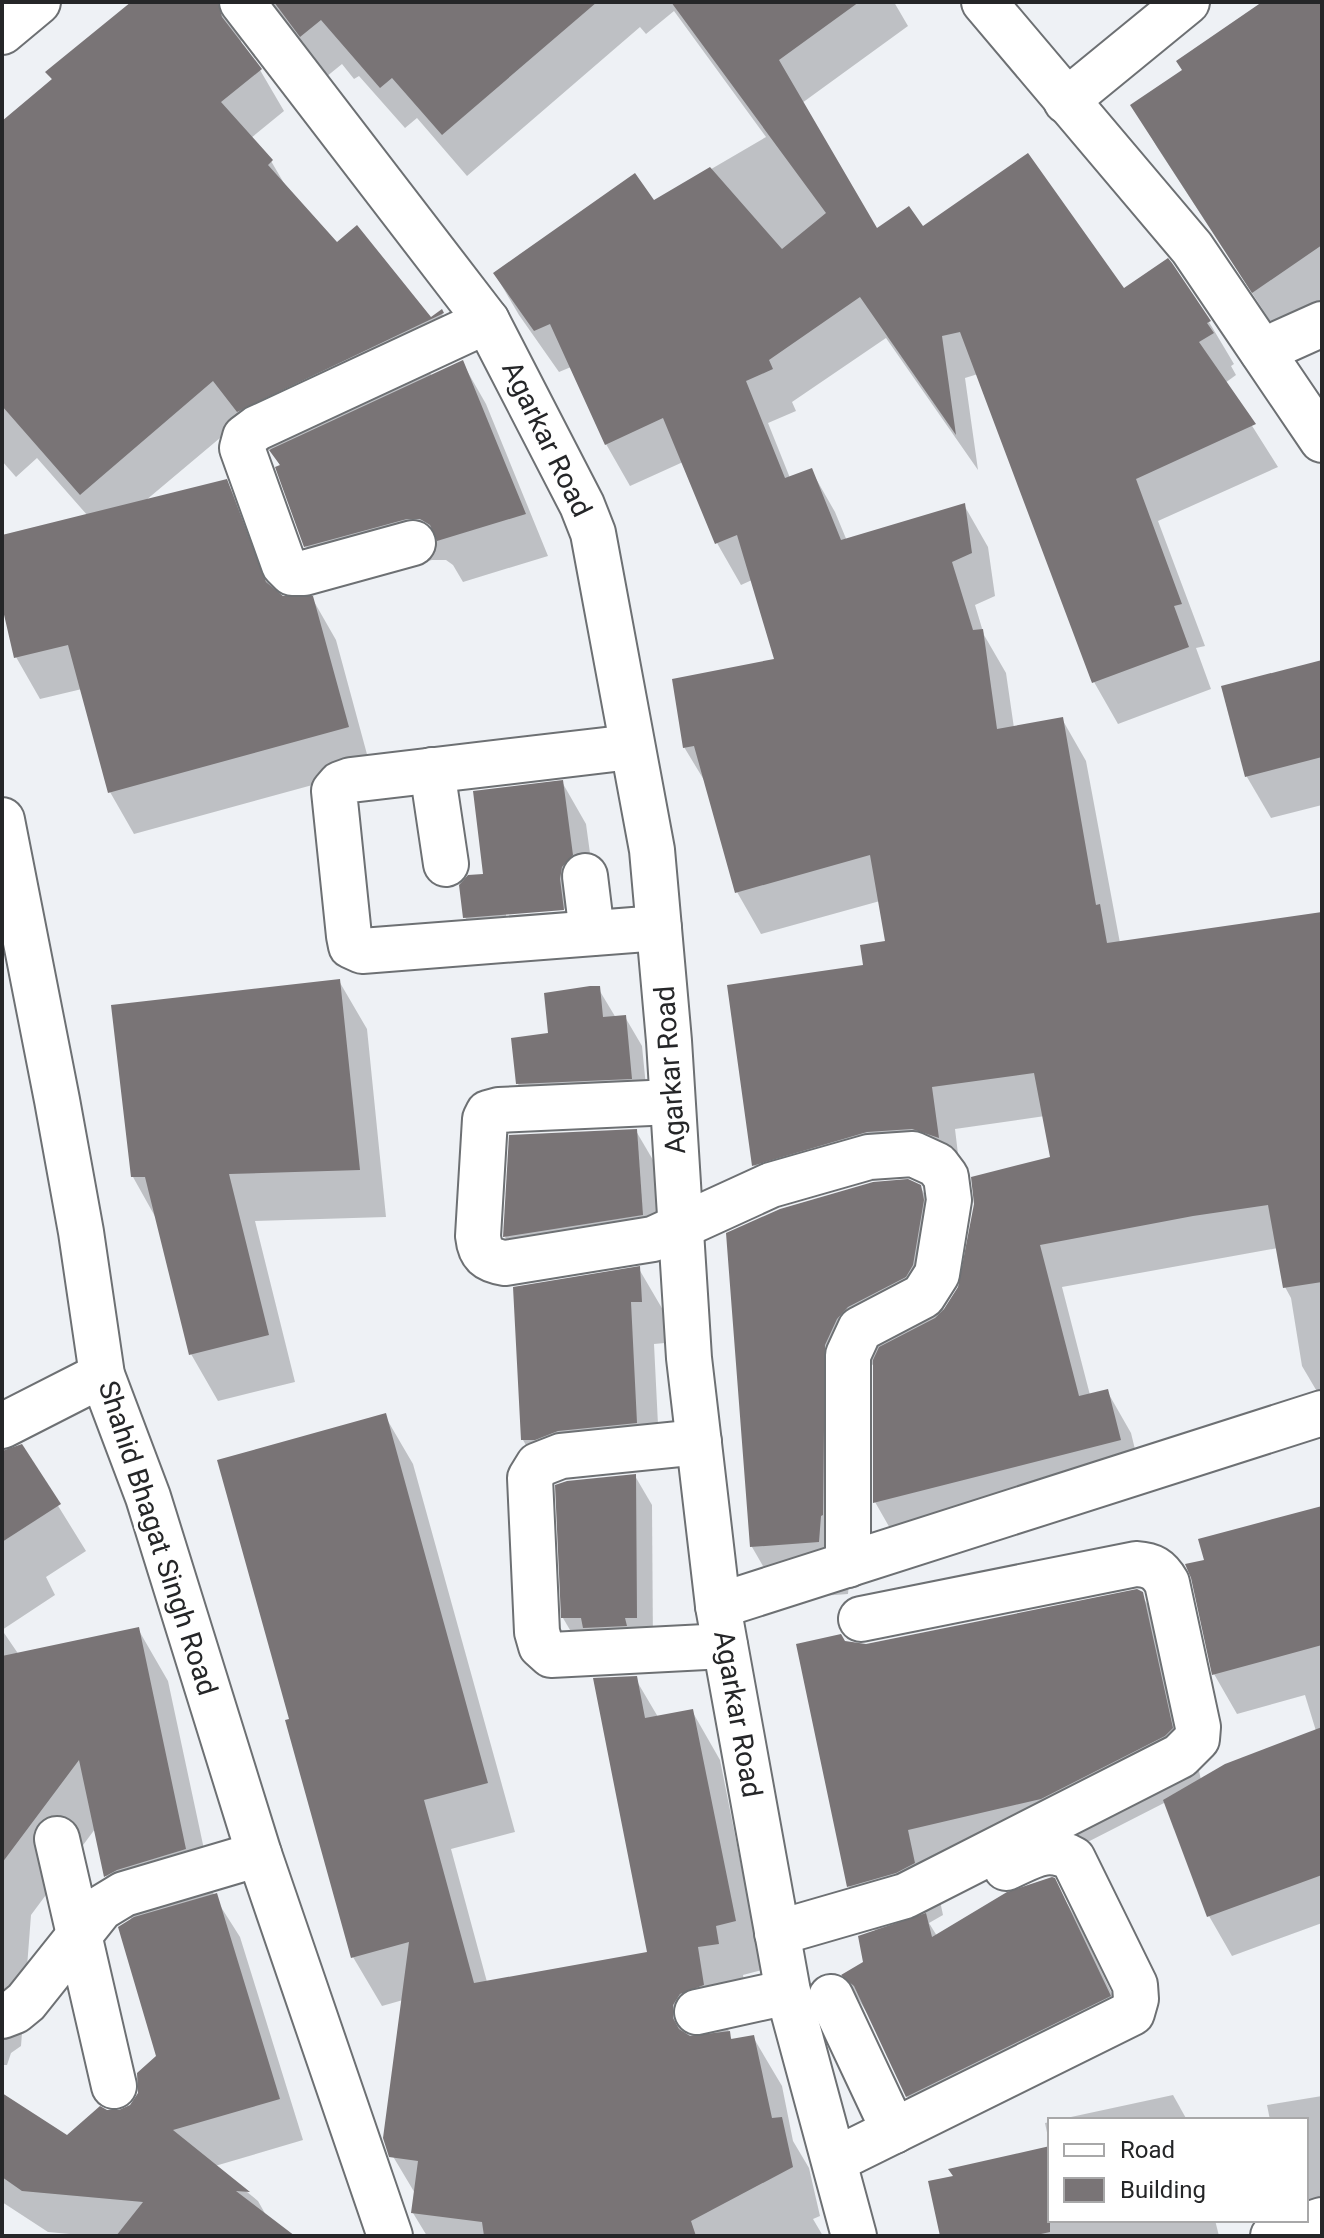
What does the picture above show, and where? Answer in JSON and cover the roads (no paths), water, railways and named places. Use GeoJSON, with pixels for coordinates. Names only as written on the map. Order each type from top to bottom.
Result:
{"type":"FeatureCollection","features":[{"type":"Feature","properties":{"kind":"street"},"geometry":{"type":"LineString","coordinates":[[2,32],[38,2]]}},
{"type":"Feature","properties":{"kind":"street","name":"Agarkar Road"},"geometry":{"type":"LineString","coordinates":[[242,2],[487,321],[582,505],[593,533],[652,850],[682,1225],[689,1358],[722,1626],[782,1963],[854,2236]]}},
{"type":"Feature","properties":{"kind":"street"},"geometry":{"type":"LineString","coordinates":[[984,2],[1192,248],[1322,440]]}},
{"type":"Feature","properties":{"kind":"street"},"geometry":{"type":"LineString","coordinates":[[1066,101],[1187,2]]}},
{"type":"Feature","properties":{"kind":"street"},"geometry":{"type":"LineString","coordinates":[[413,543],[304,573],[292,573],[284,565],[242,448],[245,437],[257,428],[487,321]]}},
{"type":"Feature","properties":{"kind":"street"},"geometry":{"type":"LineString","coordinates":[[1262,351],[1322,324]]}},
{"type":"Feature","properties":{"kind":"street"},"geometry":{"type":"LineString","coordinates":[[631,747],[351,780],[340,784],[334,791],[351,946],[362,951],[659,928]]}},
{"type":"Feature","properties":{"kind":"street"},"geometry":{"type":"LineString","coordinates":[[432,770],[446,864]]}},
{"type":"Feature","properties":{"kind":"street","name":"Shahid Bhagat Singh Road"},"geometry":{"type":"LineString","coordinates":[[2,820],[73,1188],[102,1375],[148,1497],[259,1854],[390,2236]]}},
{"type":"Feature","properties":{"kind":"street"},"geometry":{"type":"LineString","coordinates":[[585,876],[592,933]]}},
{"type":"Feature","properties":{"kind":"street"},"geometry":{"type":"LineString","coordinates":[[672,1102],[488,1113],[485,1119],[478,1236],[480,1250],[490,1260],[505,1263],[653,1239],[771,1185],[869,1157],[913,1154],[937,1165],[946,1177],[949,1200],[937,1274],[923,1296],[860,1329],[848,1355],[848,1565]]}},
{"type":"Feature","properties":{"kind":"street"},"geometry":{"type":"LineString","coordinates":[[2,1426],[102,1375]]}},
{"type":"Feature","properties":{"kind":"street"},"geometry":{"type":"LineString","coordinates":[[699,1442],[561,1456],[538,1465],[530,1478],[537,1632],[541,1646],[551,1655],[722,1626],[848,1565],[1322,1413]]}},
{"type":"Feature","properties":{"kind":"street"},"geometry":{"type":"LineString","coordinates":[[931,1538],[942,1603]]}},
{"type":"Feature","properties":{"kind":"street"},"geometry":{"type":"LineString","coordinates":[[697,2012],[905,1896],[1180,1756],[1197,1739],[1198,1727],[1167,1583],[1161,1573],[1150,1565],[1136,1564],[861,1619]]}},
{"type":"Feature","properties":{"kind":"street"},"geometry":{"type":"LineString","coordinates":[[57,1839],[114,2086]]}},
{"type":"Feature","properties":{"kind":"street"},"geometry":{"type":"LineString","coordinates":[[782,1963],[1046,1851],[1060,1851],[1073,1859],[1135,1985],[1136,1999],[1132,2013],[835,2160]]}},
{"type":"Feature","properties":{"kind":"street"},"geometry":{"type":"LineString","coordinates":[[2,2016],[26,2002],[101,1908],[124,1894],[259,1854]]}},
{"type":"Feature","properties":{"kind":"street"},"geometry":{"type":"LineString","coordinates":[[831,1997],[894,2131]]}},
{"type":"Feature","properties":{"kind":"street"},"geometry":{"type":"LineString","coordinates":[[1273,2236],[1322,2220]]}}]}
